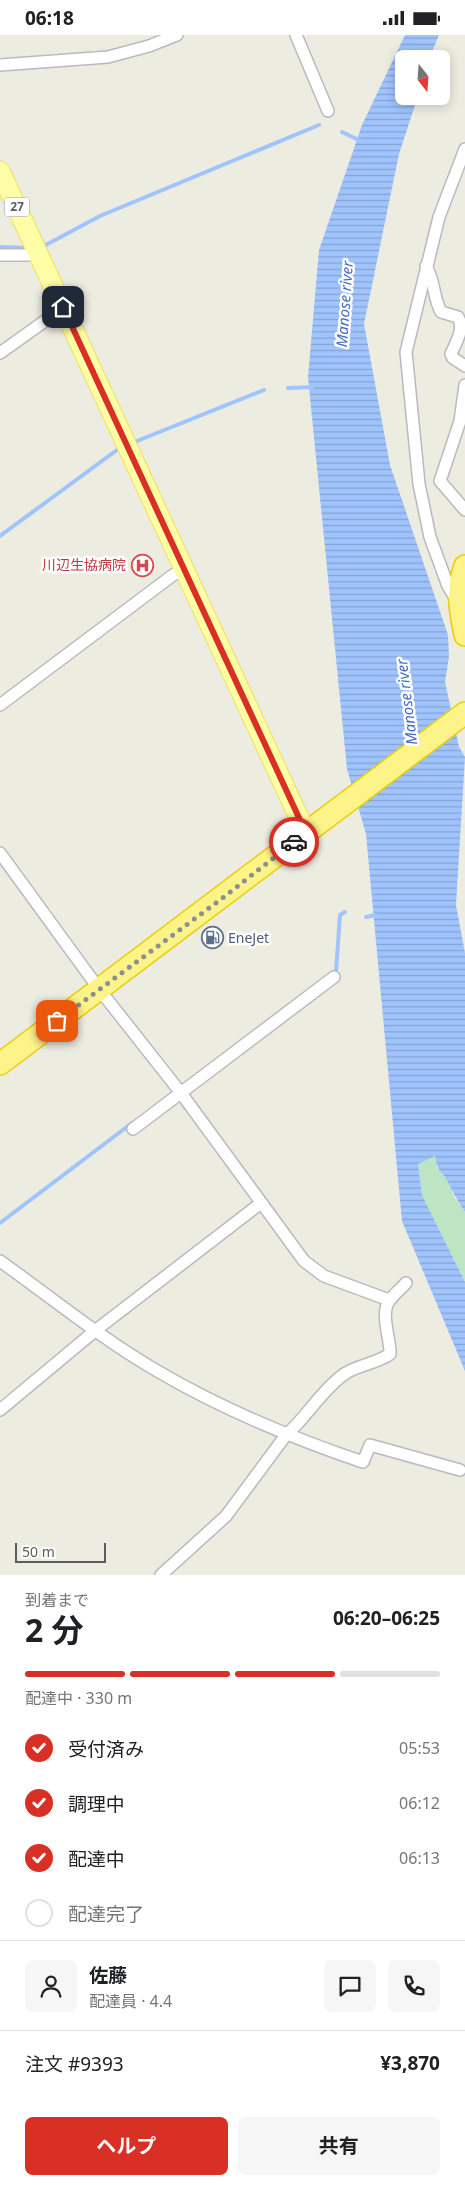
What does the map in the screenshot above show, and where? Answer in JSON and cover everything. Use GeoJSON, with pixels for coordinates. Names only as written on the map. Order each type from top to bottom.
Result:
{"type":"FeatureCollection","features":[{"type":"Feature","properties":{"kind":"highway"},"geometry":{"type":"LineString","coordinates":[[465,566],[460,579],[458,602],[465,635]]}},
{"type":"Feature","properties":{"kind":"highway"},"geometry":{"type":"LineString","coordinates":[[0,1064],[461,717]]}},
{"type":"Feature","properties":{"kind":"main road","name":"27"},"geometry":{"type":"LineString","coordinates":[[0,171],[306,833]]}},
{"type":"Feature","properties":{"kind":"street"},"geometry":{"type":"LineString","coordinates":[[0,65],[108,57],[149,46],[177,35]]}},
{"type":"Feature","properties":{"kind":"street"},"geometry":{"type":"LineString","coordinates":[[296,35],[328,111]]}},
{"type":"Feature","properties":{"kind":"street"},"geometry":{"type":"LineString","coordinates":[[458,602],[448,586],[430,537],[419,484],[410,409],[406,352],[439,217],[465,149]]}},
{"type":"Feature","properties":{"kind":"street"},"geometry":{"type":"LineString","coordinates":[[0,255],[36,250]]}},
{"type":"Feature","properties":{"kind":"street"},"geometry":{"type":"LineString","coordinates":[[426,266],[433,277],[436,303],[441,312],[458,317],[461,321],[461,329],[451,354],[453,358],[465,366]]}},
{"type":"Feature","properties":{"kind":"street"},"geometry":{"type":"LineString","coordinates":[[0,353],[63,307]]}},
{"type":"Feature","properties":{"kind":"street"},"geometry":{"type":"LineString","coordinates":[[465,385],[460,421],[440,481],[465,510]]}},
{"type":"Feature","properties":{"kind":"street"},"geometry":{"type":"LineString","coordinates":[[0,705],[183,570]]}},
{"type":"Feature","properties":{"kind":"street"},"geometry":{"type":"LineString","coordinates":[[0,853],[99,989],[178,1090],[304,1261],[324,1276],[389,1300]]}},
{"type":"Feature","properties":{"kind":"street"},"geometry":{"type":"LineString","coordinates":[[133,1129],[178,1090],[334,977]]}},
{"type":"Feature","properties":{"kind":"street"},"geometry":{"type":"LineString","coordinates":[[0,1411],[96,1330],[261,1203]]}},
{"type":"Feature","properties":{"kind":"street"},"geometry":{"type":"LineString","coordinates":[[0,1261],[157,1372],[221,1406],[286,1435],[363,1462],[370,1445],[460,1470]]}},
{"type":"Feature","properties":{"kind":"street"},"geometry":{"type":"LineString","coordinates":[[161,1575],[226,1516],[286,1435],[298,1424],[322,1394],[344,1374],[382,1360],[390,1355],[391,1345],[385,1322],[389,1300],[406,1283]]}},
{"type":"Feature","properties":{"kind":"green space"},"geometry":{"type":"Polygon","coordinates":[[[435,1156],[437,1168],[449,1182],[454,1197],[465,1212],[465,1282],[422,1195],[418,1163],[435,1156]]]}},
{"type":"Feature","properties":{"kind":"water"},"geometry":{"type":"Polygon","coordinates":[[[405,35],[439,35],[433,50],[398,50],[405,35]]]}},
{"type":"Feature","properties":{"kind":"water","name":"Manose river"},"geometry":{"type":"Polygon","coordinates":[[[395,56],[395,105],[415,105],[399,154],[364,324],[390,465],[448,635],[449,657],[445,682],[459,747],[465,757],[456,905],[465,953],[465,1212],[447,1180],[439,1170],[435,1156],[418,1164],[422,1195],[465,1282],[465,1371],[402,1221],[366,834],[347,769],[308,377],[319,250],[362,125],[395,56]]]}},
{"type":"Feature","properties":{"kind":"waterway"},"geometry":{"type":"LineString","coordinates":[[42,247],[100,216],[319,125]]}},
{"type":"Feature","properties":{"kind":"waterway"},"geometry":{"type":"LineString","coordinates":[[342,132],[361,141]]}},
{"type":"Feature","properties":{"kind":"waterway"},"geometry":{"type":"LineString","coordinates":[[0,247],[30,248]]}},
{"type":"Feature","properties":{"kind":"waterway"},"geometry":{"type":"LineString","coordinates":[[288,388],[313,387]]}},
{"type":"Feature","properties":{"kind":"waterway"},"geometry":{"type":"LineString","coordinates":[[132,443],[264,390]]}},
{"type":"Feature","properties":{"kind":"waterway"},"geometry":{"type":"LineString","coordinates":[[0,536],[121,447]]}},
{"type":"Feature","properties":{"kind":"waterway"},"geometry":{"type":"LineString","coordinates":[[332,974],[336,972],[340,915],[345,912]]}},
{"type":"Feature","properties":{"kind":"waterway"},"geometry":{"type":"LineString","coordinates":[[366,917],[376,915]]}},
{"type":"Feature","properties":{"kind":"waterway"},"geometry":{"type":"LineString","coordinates":[[0,1223],[132,1123]]}},
{"type":"Feature","properties":{"kind":"way so far"},"geometry":{"type":"LineString","coordinates":[[57,1021],[220,900],[294,842]]}},
{"type":"Feature","properties":{"kind":"place","name":"川辺生協病院"},"geometry":{"type":"Point","coordinates":[142,565]}},
{"type":"Feature","properties":{"kind":"place","name":"EneJet"},"geometry":{"type":"Point","coordinates":[212,938]}},
{"type":"Feature","properties":{"kind":"route"},"geometry":{"type":"LineString","coordinates":[[63,307],[306,833],[294,842]]}}]}
